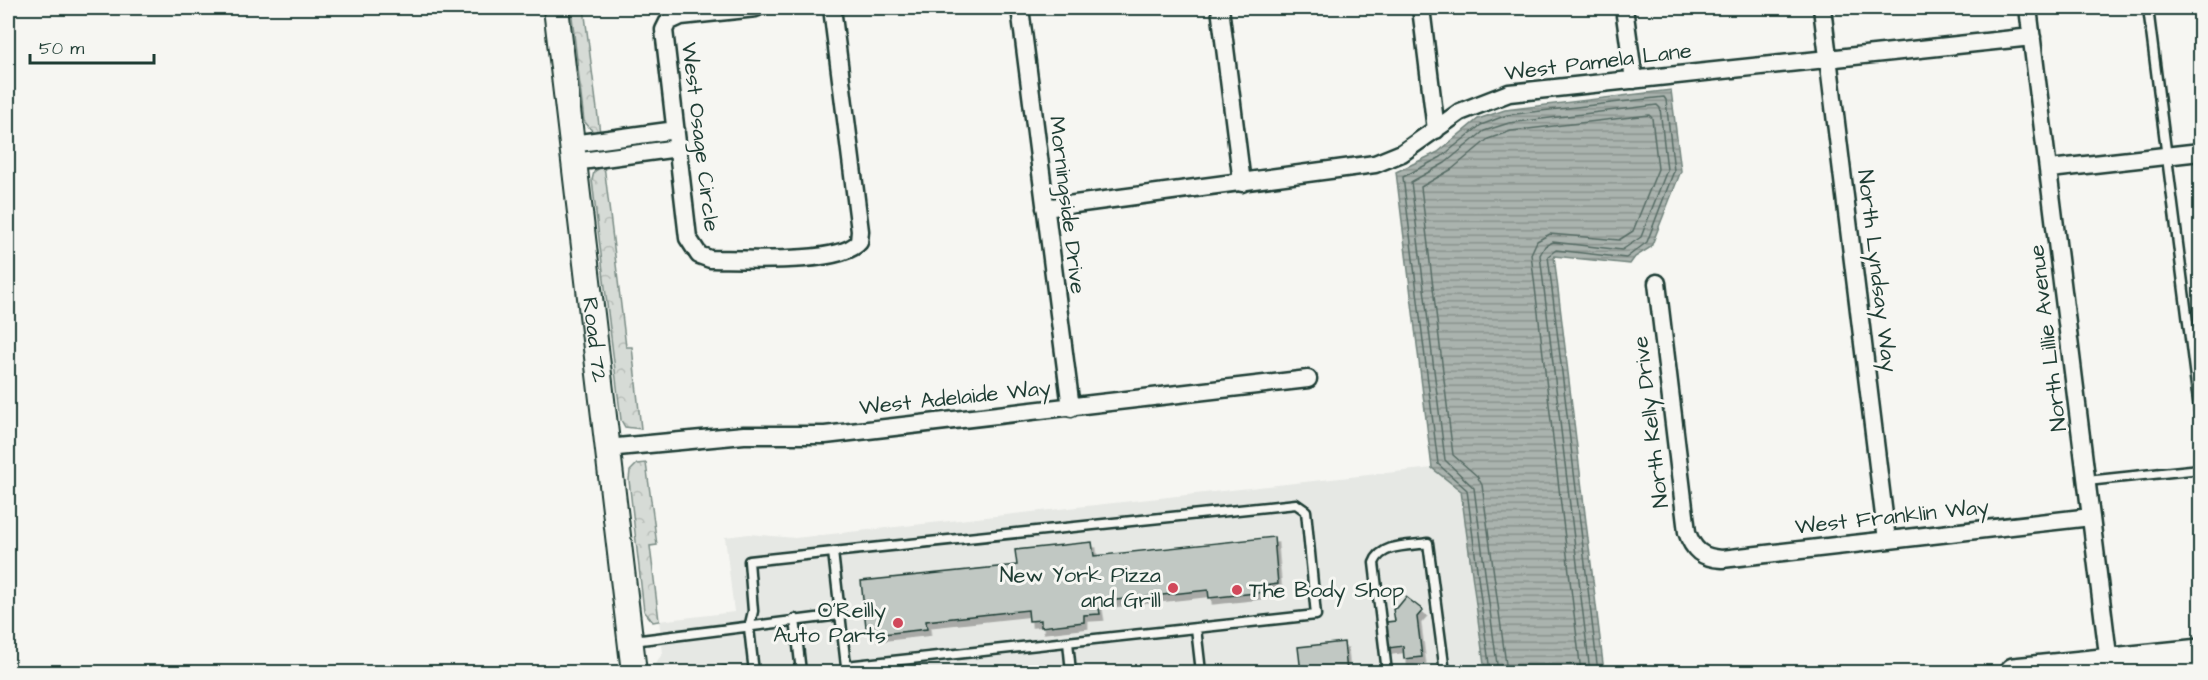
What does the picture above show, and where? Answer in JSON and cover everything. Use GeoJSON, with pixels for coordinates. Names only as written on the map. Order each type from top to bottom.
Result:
{"type":"FeatureCollection","features":[{"type":"Feature","properties":{"kind":"main road"},"geometry":{"type":"LineString","coordinates":[[2014,672],[2110,668],[2200,653]]}},
{"type":"Feature","properties":{"kind":"street","name":"Road 72"},"geometry":{"type":"LineString","coordinates":[[556,8],[634,672]]}},
{"type":"Feature","properties":{"kind":"street","name":"West Osage Circle"},"geometry":{"type":"LineString","coordinates":[[756,8],[681,16],[669,22],[663,38],[688,238],[699,255],[710,259],[803,258],[844,253],[859,242],[832,8]]}},
{"type":"Feature","properties":{"kind":"street","name":"Morningside Drive"},"geometry":{"type":"LineString","coordinates":[[1020,8],[1071,408]]}},
{"type":"Feature","properties":{"kind":"street"},"geometry":{"type":"LineString","coordinates":[[1220,8],[1242,183]]}},
{"type":"Feature","properties":{"kind":"street"},"geometry":{"type":"LineString","coordinates":[[1421,8],[1436,130]]}},
{"type":"Feature","properties":{"kind":"street"},"geometry":{"type":"LineString","coordinates":[[1624,8],[1634,80]]}},
{"type":"Feature","properties":{"kind":"street","name":"North Lyndsay Way"},"geometry":{"type":"LineString","coordinates":[[1822,8],[1887,540]]}},
{"type":"Feature","properties":{"kind":"street","name":"North Lillie Avenue"},"geometry":{"type":"LineString","coordinates":[[2028,8],[2050,169],[2110,668]]}},
{"type":"Feature","properties":{"kind":"street","name":"West Pamela Lane"},"geometry":{"type":"LineString","coordinates":[[1045,208],[1375,164],[1402,153],[1460,112],[1509,93],[2032,37]]}},
{"type":"Feature","properties":{"kind":"street"},"geometry":{"type":"LineString","coordinates":[[573,153],[676,130]]}},
{"type":"Feature","properties":{"kind":"street"},"geometry":{"type":"LineString","coordinates":[[573,153],[678,148]]}},
{"type":"Feature","properties":{"kind":"street"},"geometry":{"type":"LineString","coordinates":[[2050,169],[2200,152]]}},
{"type":"Feature","properties":{"kind":"street","name":"North Kelly Drive"},"geometry":{"type":"LineString","coordinates":[[1657,283],[1687,532],[1699,553]]}},
{"type":"Feature","properties":{"kind":"street","name":"West Adelaide Way"},"geometry":{"type":"LineString","coordinates":[[607,448],[744,435],[825,435],[1308,379]]}},
{"type":"Feature","properties":{"kind":"street","name":"West Franklin Way"},"geometry":{"type":"LineString","coordinates":[[1699,553],[1709,558],[1722,559],[2091,517]]}},
{"type":"Feature","properties":{"kind":"lane"},"geometry":{"type":"LineString","coordinates":[[2148,8],[2200,417]]}},
{"type":"Feature","properties":{"kind":"lane"},"geometry":{"type":"LineString","coordinates":[[2087,481],[2200,469]]}},
{"type":"Feature","properties":{"kind":"lane"},"geometry":{"type":"LineString","coordinates":[[754,672],[749,627],[753,611],[749,561],[833,552],[1296,504],[1306,511],[1316,615],[846,669],[833,552]]}},
{"type":"Feature","properties":{"kind":"lane"},"geometry":{"type":"LineString","coordinates":[[1387,672],[1374,562],[1379,554],[1388,549],[1428,543],[1445,672]]}},
{"type":"Feature","properties":{"kind":"lane"},"geometry":{"type":"LineString","coordinates":[[630,642],[840,615]]}},
{"type":"Feature","properties":{"kind":"lane"},"geometry":{"type":"LineString","coordinates":[[795,619],[801,672]]}},
{"type":"Feature","properties":{"kind":"lane"},"geometry":{"type":"LineString","coordinates":[[1196,628],[1201,672]]}},
{"type":"Feature","properties":{"kind":"lane"},"geometry":{"type":"LineString","coordinates":[[1068,642],[1071,672]]}},
{"type":"Feature","properties":{"kind":"shaded area"},"geometry":{"type":"Polygon","coordinates":[[[1432,468],[1461,491],[1485,672],[652,672],[652,668],[663,653],[659,621],[734,612],[725,537],[749,534],[795,538],[1432,468]]]}},
{"type":"Feature","properties":{"kind":"green space"},"geometry":{"type":"Polygon","coordinates":[[[571,8],[584,8],[600,133],[594,133],[584,121],[571,8]]]}},
{"type":"Feature","properties":{"kind":"green space"},"geometry":{"type":"Polygon","coordinates":[[[604,165],[626,347],[632,347],[641,429],[625,427],[621,420],[592,180],[594,172],[604,165]]]}},
{"type":"Feature","properties":{"kind":"green space"},"geometry":{"type":"Polygon","coordinates":[[[646,463],[657,545],[650,546],[659,621],[653,622],[644,611],[629,480],[630,471],[637,464],[646,463]]]}},
{"type":"Feature","properties":{"kind":"water"},"geometry":{"type":"Polygon","coordinates":[[[1671,90],[1681,171],[1651,247],[1635,257],[1630,264],[1554,256],[1604,672],[1485,672],[1461,491],[1432,468],[1396,172],[1438,152],[1478,119],[1505,110],[1671,90]]]}},
{"type":"Feature","properties":{"kind":"building"},"geometry":{"type":"Polygon","coordinates":[[[1274,537],[1278,584],[1264,586],[1265,592],[1209,598],[1208,590],[1098,602],[1100,614],[1084,615],[1084,622],[1041,627],[1041,620],[1029,621],[1028,610],[926,621],[927,629],[874,635],[873,626],[866,627],[861,581],[1017,565],[1015,550],[1092,542],[1094,556],[1274,537]]]}},
{"type":"Feature","properties":{"kind":"building"},"geometry":{"type":"Polygon","coordinates":[[[1406,597],[1423,610],[1417,617],[1422,657],[1404,659],[1403,646],[1381,649],[1378,623],[1395,621],[1393,609],[1397,608],[1406,597]]]}},
{"type":"Feature","properties":{"kind":"building"},"geometry":{"type":"Polygon","coordinates":[[[1344,642],[1347,672],[1301,672],[1298,647],[1344,642]]]}},
{"type":"Feature","properties":{"kind":"building"},"geometry":{"type":"Polygon","coordinates":[[[726,666],[727,672],[689,672],[688,670],[726,666]]]}},
{"type":"Feature","properties":{"kind":"place","name":"New York Pizza and Grill"},"geometry":{"type":"Point","coordinates":[1173,588]}},
{"type":"Feature","properties":{"kind":"place","name":"The Body Shop"},"geometry":{"type":"Point","coordinates":[1237,590]}},
{"type":"Feature","properties":{"kind":"place","name":"O'Reilly Auto Parts"},"geometry":{"type":"Point","coordinates":[898,623]}}]}
